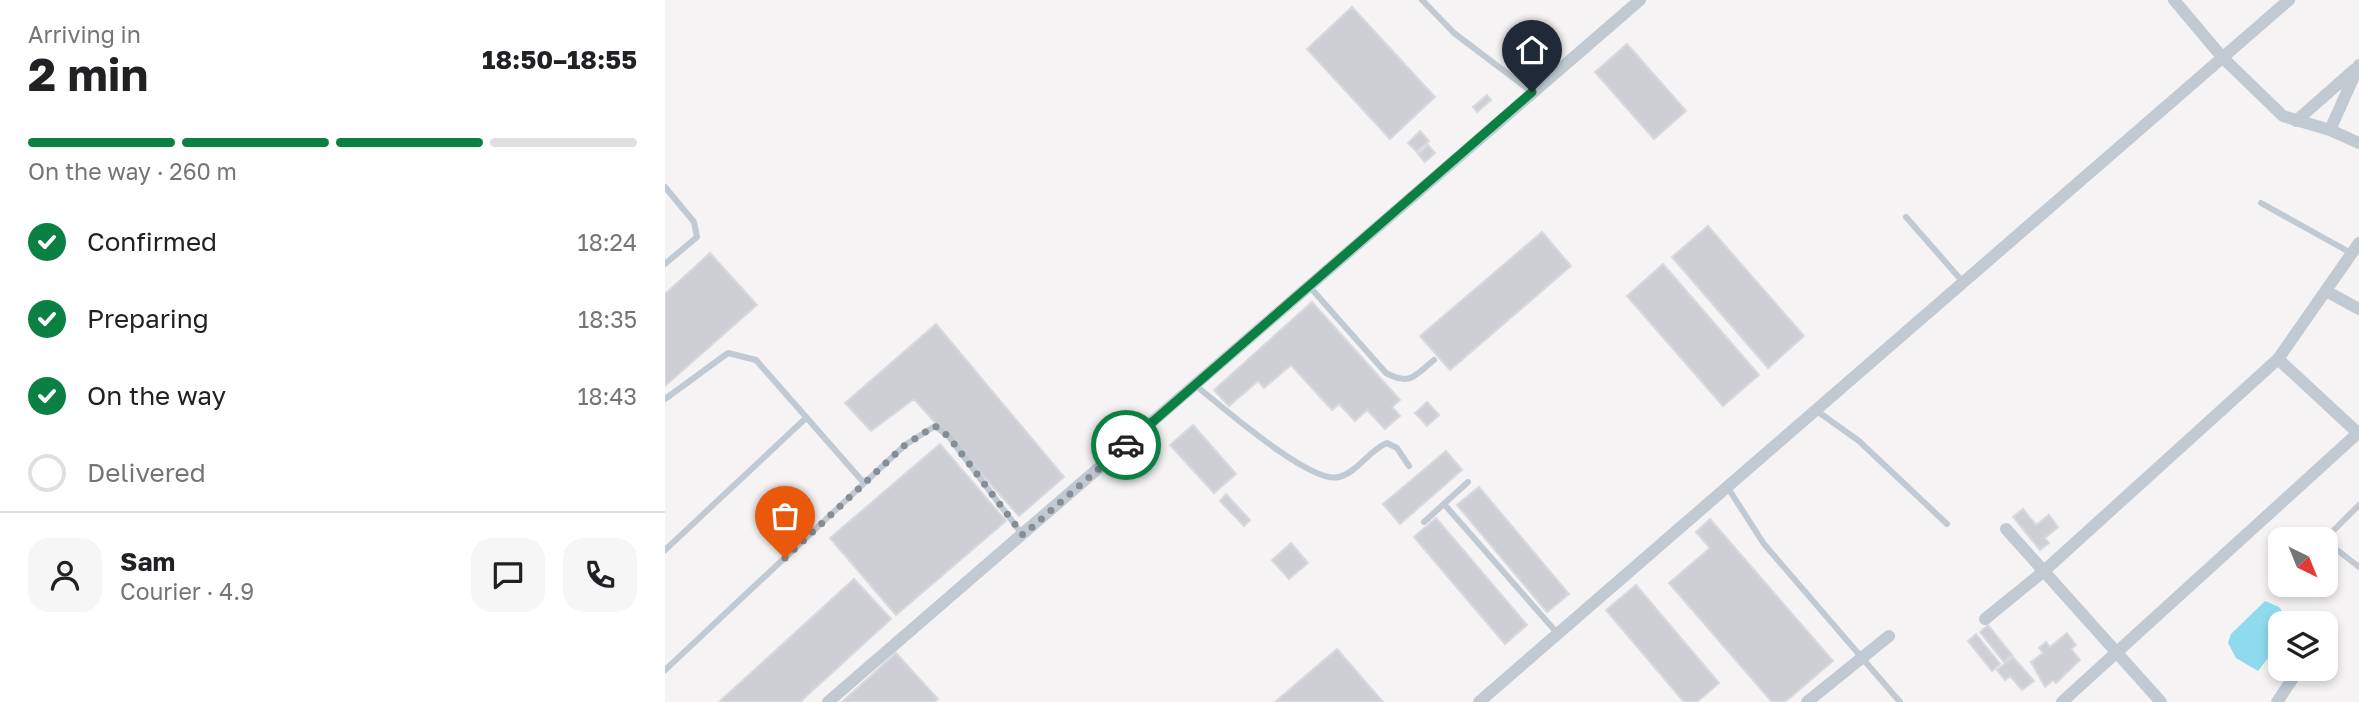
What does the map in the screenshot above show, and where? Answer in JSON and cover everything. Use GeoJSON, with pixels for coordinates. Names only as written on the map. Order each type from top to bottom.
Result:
{"type":"FeatureCollection","features":[{"type":"Feature","properties":{"kind":"street"},"geometry":{"type":"LineString","coordinates":[[828,702],[1640,0]]}},
{"type":"Feature","properties":{"kind":"street"},"geometry":{"type":"LineString","coordinates":[[2174,0],[2223,57],[2283,116],[2330,130],[2359,143]]}},
{"type":"Feature","properties":{"kind":"street"},"geometry":{"type":"LineString","coordinates":[[1479,702],[1965,284],[2289,0]]}},
{"type":"Feature","properties":{"kind":"street"},"geometry":{"type":"LineString","coordinates":[[2295,121],[2358,66]]}},
{"type":"Feature","properties":{"kind":"street"},"geometry":{"type":"LineString","coordinates":[[2330,130],[2358,66]]}},
{"type":"Feature","properties":{"kind":"street"},"geometry":{"type":"LineString","coordinates":[[1985,619],[2044,570],[2278,359],[2355,248]]}},
{"type":"Feature","properties":{"kind":"street"},"geometry":{"type":"LineString","coordinates":[[2326,291],[2359,309]]}},
{"type":"Feature","properties":{"kind":"street"},"geometry":{"type":"LineString","coordinates":[[2062,702],[2358,434],[2278,359]]}},
{"type":"Feature","properties":{"kind":"street"},"geometry":{"type":"LineString","coordinates":[[2006,529],[2161,702]]}},
{"type":"Feature","properties":{"kind":"street"},"geometry":{"type":"LineString","coordinates":[[1807,702],[1889,636]]}},
{"type":"Feature","properties":{"kind":"street"},"geometry":{"type":"LineString","coordinates":[[2277,702],[2291,681]]}},
{"type":"Feature","properties":{"kind":"lane"},"geometry":{"type":"LineString","coordinates":[[1422,0],[1454,33],[1532,92]]}},
{"type":"Feature","properties":{"kind":"lane"},"geometry":{"type":"LineString","coordinates":[[665,187],[694,222],[697,237],[665,264]]}},
{"type":"Feature","properties":{"kind":"lane"},"geometry":{"type":"LineString","coordinates":[[2261,203],[2355,248]]}},
{"type":"Feature","properties":{"kind":"lane"},"geometry":{"type":"LineString","coordinates":[[1906,217],[1965,284]]}},
{"type":"Feature","properties":{"kind":"lane"},"geometry":{"type":"LineString","coordinates":[[1309,286],[1386,373],[1399,380],[1409,380],[1434,360]]}},
{"type":"Feature","properties":{"kind":"lane"},"geometry":{"type":"LineString","coordinates":[[665,399],[728,354],[756,360],[864,484]]}},
{"type":"Feature","properties":{"kind":"lane"},"geometry":{"type":"LineString","coordinates":[[1195,385],[1283,453],[1323,477],[1339,477],[1387,443],[1397,448],[1409,466]]}},
{"type":"Feature","properties":{"kind":"lane"},"geometry":{"type":"LineString","coordinates":[[1817,411],[1859,441],[1947,524]]}},
{"type":"Feature","properties":{"kind":"lane"},"geometry":{"type":"LineString","coordinates":[[665,550],[806,418]]}},
{"type":"Feature","properties":{"kind":"lane"},"geometry":{"type":"LineString","coordinates":[[665,670],[905,445],[935,426],[949,437],[1023,535]]}},
{"type":"Feature","properties":{"kind":"lane"},"geometry":{"type":"LineString","coordinates":[[1424,522],[1468,482]]}},
{"type":"Feature","properties":{"kind":"lane"},"geometry":{"type":"LineString","coordinates":[[1728,488],[1764,544],[1900,702]]}},
{"type":"Feature","properties":{"kind":"lane"},"geometry":{"type":"LineString","coordinates":[[1444,504],[1558,634]]}},
{"type":"Feature","properties":{"kind":"lane"},"geometry":{"type":"LineString","coordinates":[[2359,505],[2328,536],[2327,542],[2359,567]]}},
{"type":"Feature","properties":{"kind":"water"},"geometry":{"type":"Polygon","coordinates":[[[2265,601],[2282,611],[2268,611],[2268,658],[2258,671],[2236,658],[2228,643],[2231,634],[2265,601]]]}},
{"type":"Feature","properties":{"kind":"building"},"geometry":{"type":"Polygon","coordinates":[[[1352,7],[1435,97],[1390,139],[1307,49],[1352,7]]]}},
{"type":"Feature","properties":{"kind":"building"},"geometry":{"type":"Polygon","coordinates":[[[1627,44],[1686,111],[1654,139],[1595,72],[1627,44]]]}},
{"type":"Feature","properties":{"kind":"building"},"geometry":{"type":"Polygon","coordinates":[[[1487,95],[1491,100],[1477,112],[1473,107],[1487,95]]]}},
{"type":"Feature","properties":{"kind":"building"},"geometry":{"type":"Polygon","coordinates":[[[1420,131],[1429,141],[1417,152],[1408,143],[1420,131]]]}},
{"type":"Feature","properties":{"kind":"building"},"geometry":{"type":"Polygon","coordinates":[[[1428,145],[1435,153],[1425,162],[1418,154],[1428,145]]]}},
{"type":"Feature","properties":{"kind":"building"},"geometry":{"type":"Polygon","coordinates":[[[1708,226],[1804,336],[1768,368],[1672,257],[1708,226]]]}},
{"type":"Feature","properties":{"kind":"building"},"geometry":{"type":"Polygon","coordinates":[[[1542,232],[1571,266],[1450,370],[1420,336],[1542,232]]]}},
{"type":"Feature","properties":{"kind":"building"},"geometry":{"type":"Polygon","coordinates":[[[710,253],[757,305],[665,386],[665,294],[710,253]]]}},
{"type":"Feature","properties":{"kind":"building"},"geometry":{"type":"Polygon","coordinates":[[[1663,264],[1759,375],[1723,406],[1627,296],[1663,264]]]}},
{"type":"Feature","properties":{"kind":"building"},"geometry":{"type":"Polygon","coordinates":[[[1312,302],[1400,400],[1392,407],[1400,416],[1385,429],[1367,410],[1355,421],[1339,404],[1332,410],[1291,365],[1264,388],[1258,381],[1229,406],[1214,390],[1312,302]]]}},
{"type":"Feature","properties":{"kind":"building"},"geometry":{"type":"Polygon","coordinates":[[[936,324],[1064,477],[1019,516],[914,399],[871,431],[845,403],[936,324]]]}},
{"type":"Feature","properties":{"kind":"building"},"geometry":{"type":"Polygon","coordinates":[[[1427,402],[1439,415],[1427,426],[1415,413],[1427,402]]]}},
{"type":"Feature","properties":{"kind":"building"},"geometry":{"type":"Polygon","coordinates":[[[1193,425],[1236,474],[1214,493],[1170,445],[1193,425]]]}},
{"type":"Feature","properties":{"kind":"building"},"geometry":{"type":"Polygon","coordinates":[[[940,444],[1006,521],[896,615],[830,538],[940,444]]]}},
{"type":"Feature","properties":{"kind":"building"},"geometry":{"type":"Polygon","coordinates":[[[1446,451],[1462,470],[1400,524],[1383,504],[1446,451]]]}},
{"type":"Feature","properties":{"kind":"building"},"geometry":{"type":"Polygon","coordinates":[[[1479,487],[1569,594],[1547,612],[1457,505],[1479,487]]]}},
{"type":"Feature","properties":{"kind":"building"},"geometry":{"type":"Polygon","coordinates":[[[1226,494],[1250,520],[1244,526],[1220,501],[1226,494]]]}},
{"type":"Feature","properties":{"kind":"building"},"geometry":{"type":"Polygon","coordinates":[[[2023,509],[2036,525],[2049,515],[2058,527],[2045,538],[2049,543],[2040,550],[2013,517],[2023,509]]]}},
{"type":"Feature","properties":{"kind":"building"},"geometry":{"type":"Polygon","coordinates":[[[1436,518],[1527,625],[1505,644],[1414,537],[1436,518]]]}},
{"type":"Feature","properties":{"kind":"building"},"geometry":{"type":"Polygon","coordinates":[[[1710,519],[1833,661],[1785,702],[1772,702],[1669,583],[1710,548],[1696,532],[1710,519]]]}},
{"type":"Feature","properties":{"kind":"building"},"geometry":{"type":"Polygon","coordinates":[[[1291,543],[1308,563],[1289,579],[1272,560],[1291,543]]]}},
{"type":"Feature","properties":{"kind":"building"},"geometry":{"type":"Polygon","coordinates":[[[854,579],[891,619],[800,702],[719,702],[854,579]]]}},
{"type":"Feature","properties":{"kind":"building"},"geometry":{"type":"Polygon","coordinates":[[[1636,585],[1719,683],[1697,702],[1684,702],[1606,610],[1636,585]]]}},
{"type":"Feature","properties":{"kind":"building"},"geometry":{"type":"Polygon","coordinates":[[[1988,625],[2012,655],[2004,662],[1980,632],[1988,625]]]}},
{"type":"Feature","properties":{"kind":"building"},"geometry":{"type":"Polygon","coordinates":[[[2067,633],[2076,645],[2071,649],[2080,660],[2056,683],[2053,680],[2045,687],[2031,662],[2043,653],[2039,648],[2046,642],[2050,647],[2067,633]]]}},
{"type":"Feature","properties":{"kind":"building"},"geometry":{"type":"Polygon","coordinates":[[[1976,634],[2000,664],[1992,671],[1968,641],[1976,634]]]}},
{"type":"Feature","properties":{"kind":"building"},"geometry":{"type":"Polygon","coordinates":[[[1337,649],[1383,702],[1275,702],[1337,649]]]}},
{"type":"Feature","properties":{"kind":"building"},"geometry":{"type":"Polygon","coordinates":[[[896,653],[938,699],[934,702],[842,702],[896,653]]]}},
{"type":"Feature","properties":{"kind":"building"},"geometry":{"type":"Polygon","coordinates":[[[2013,657],[2034,681],[2022,690],[2010,676],[2005,680],[1997,670],[2013,657]]]}},
{"type":"Feature","properties":{"kind":"way so far"},"geometry":{"type":"LineString","coordinates":[[785,558],[905,445],[935,426],[949,437],[1023,535],[1126,445]]}},
{"type":"Feature","properties":{"kind":"route"},"geometry":{"type":"LineString","coordinates":[[1126,445],[1532,92]]}}]}
